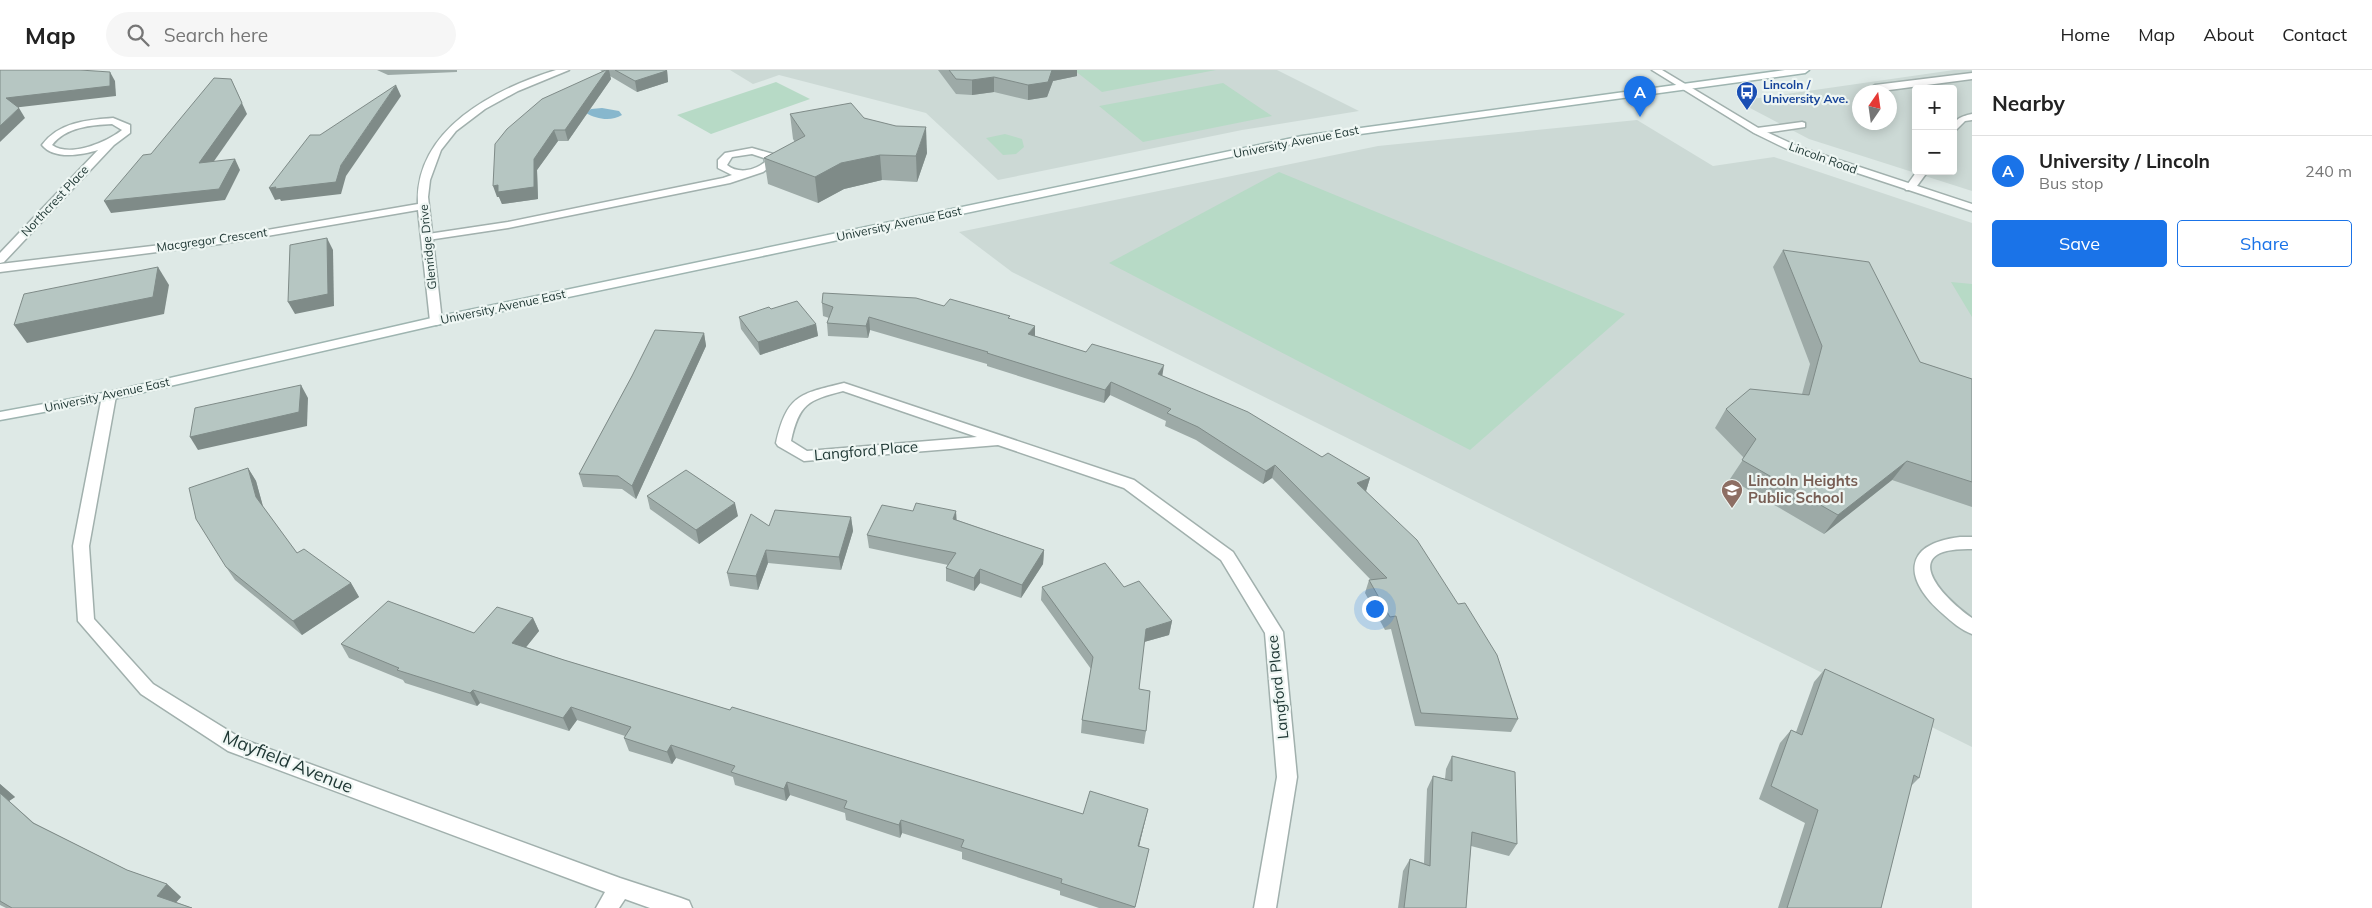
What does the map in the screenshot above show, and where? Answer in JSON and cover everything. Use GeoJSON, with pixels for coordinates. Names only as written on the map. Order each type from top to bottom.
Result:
{"type":"FeatureCollection","features":[{"type":"Feature","properties":{"kind":"street"},"geometry":{"type":"LineString","coordinates":[[530,70],[542,77]]}},
{"type":"Feature","properties":{"kind":"street","name":"Glenridge Drive"},"geometry":{"type":"LineString","coordinates":[[436,321],[423,206],[424,184],[440,143],[460,124],[511,91],[542,77],[565,70]]}},
{"type":"Feature","properties":{"kind":"street","name":"Lincoln Road"},"geometry":{"type":"LineString","coordinates":[[1656,70],[1756,131],[1804,152],[1972,208]]}},
{"type":"Feature","properties":{"kind":"street","name":"University Avenue East"},"geometry":{"type":"LineString","coordinates":[[0,416],[109,396],[436,321],[1302,139],[1805,70]]}},
{"type":"Feature","properties":{"kind":"street"},"geometry":{"type":"LineString","coordinates":[[1897,85],[1972,76]]}},
{"type":"Feature","properties":{"kind":"street"},"geometry":{"type":"LineString","coordinates":[[1957,125],[1962,119],[1972,117]]}},
{"type":"Feature","properties":{"kind":"street","name":"Northcrest Place"},"geometry":{"type":"LineString","coordinates":[[0,260],[110,143],[127,131],[128,127],[114,121],[82,125],[58,133],[51,139],[48,145],[50,149],[66,152],[110,143]]}},
{"type":"Feature","properties":{"kind":"street"},"geometry":{"type":"LineString","coordinates":[[1756,131],[1802,125]]}},
{"type":"Feature","properties":{"kind":"street"},"geometry":{"type":"LineString","coordinates":[[428,238],[518,223],[726,181],[747,173]]}},
{"type":"Feature","properties":{"kind":"street"},"geometry":{"type":"LineString","coordinates":[[1910,188],[1920,175]]}},
{"type":"Feature","properties":{"kind":"street","name":"Macgregor Crescent"},"geometry":{"type":"LineString","coordinates":[[0,268],[220,241],[423,206]]}},
{"type":"Feature","properties":{"kind":"street","name":"Langford Place"},"geometry":{"type":"LineString","coordinates":[[998,440],[804,456],[783,443],[788,417],[806,396],[844,387],[1129,484],[1227,556],[1274,632],[1287,777],[1266,908]]}},
{"type":"Feature","properties":{"kind":"street","name":"Mayfield Avenue"},"geometry":{"type":"LineString","coordinates":[[109,396],[81,546],[86,622],[147,689],[235,745],[620,888],[681,908]]}},
{"type":"Feature","properties":{"kind":"street"},"geometry":{"type":"LineString","coordinates":[[1972,544],[1942,544],[1928,551],[1922,562],[1923,576],[1930,590],[1943,605],[1972,627]]}},
{"type":"Feature","properties":{"kind":"street"},"geometry":{"type":"LineString","coordinates":[[607,908],[620,888]]}},
{"type":"Feature","properties":{"kind":"shaded area"},"geometry":{"type":"Polygon","coordinates":[[[730,70],[1277,70],[1359,111],[1242,130],[998,180],[926,113],[779,75],[753,84],[730,70]]]}},
{"type":"Feature","properties":{"kind":"shaded area"},"geometry":{"type":"Polygon","coordinates":[[[1954,70],[1972,70],[1972,191],[1922,175],[1957,175],[1957,85],[1912,85],[1912,172],[1809,139],[1750,108],[1745,102],[1752,99],[1954,70]]]}},
{"type":"Feature","properties":{"kind":"shaded area","name":"Lincoln Heights Public School"},"geometry":{"type":"Polygon","coordinates":[[[1637,120],[1713,166],[1774,157],[1972,223],[1972,747],[1012,272],[959,232],[1378,146],[1637,120]]]}},
{"type":"Feature","properties":{"kind":"green space"},"geometry":{"type":"Polygon","coordinates":[[[1074,70],[1216,70],[1102,92],[1074,70]]]}},
{"type":"Feature","properties":{"kind":"green space"},"geometry":{"type":"Polygon","coordinates":[[[776,82],[810,99],[711,134],[677,115],[776,82]]]}},
{"type":"Feature","properties":{"kind":"green space"},"geometry":{"type":"Polygon","coordinates":[[[1223,83],[1272,116],[1143,142],[1099,106],[1223,83]]]}},
{"type":"Feature","properties":{"kind":"green space"},"geometry":{"type":"Polygon","coordinates":[[[1005,134],[1022,139],[1024,147],[1016,154],[1003,155],[986,138],[1005,134]]]}},
{"type":"Feature","properties":{"kind":"green space"},"geometry":{"type":"Polygon","coordinates":[[[1279,172],[1625,314],[1470,450],[1109,263],[1279,172]]]}},
{"type":"Feature","properties":{"kind":"green space"},"geometry":{"type":"Polygon","coordinates":[[[1951,282],[1972,284],[1972,317],[1951,282]]]}},
{"type":"Feature","properties":{"kind":"water"},"geometry":{"type":"Polygon","coordinates":[[[602,108],[619,111],[622,115],[604,119],[586,113],[591,109],[602,108]]]}},
{"type":"Feature","properties":{"kind":"building"},"geometry":{"type":"Polygon","coordinates":[[[0,70],[110,72],[110,86],[6,98],[19,108],[0,126],[0,70]]]}},
{"type":"Feature","properties":{"kind":"building"},"geometry":{"type":"Polygon","coordinates":[[[606,70],[565,130],[554,130],[534,159],[534,187],[498,192],[498,185],[493,186],[495,144],[507,129],[542,99],[606,70]]]}},
{"type":"Feature","properties":{"kind":"building"},"geometry":{"type":"Polygon","coordinates":[[[615,70],[666,70],[666,71],[635,81],[615,70]]]}},
{"type":"Feature","properties":{"kind":"building"},"geometry":{"type":"Polygon","coordinates":[[[949,70],[1052,70],[1048,82],[1028,85],[994,77],[972,80],[956,79],[949,70]]]}},
{"type":"Feature","properties":{"kind":"building"},"geometry":{"type":"Polygon","coordinates":[[[214,78],[231,79],[242,103],[199,163],[235,159],[219,189],[104,201],[143,155],[151,154],[214,78]]]}},
{"type":"Feature","properties":{"kind":"building"},"geometry":{"type":"Polygon","coordinates":[[[396,85],[341,165],[336,182],[275,189],[276,187],[269,188],[310,135],[320,135],[396,85]]]}},
{"type":"Feature","properties":{"kind":"building"},"geometry":{"type":"Polygon","coordinates":[[[851,103],[864,118],[896,126],[926,127],[916,156],[880,155],[841,163],[815,177],[764,158],[805,136],[790,114],[851,103]]]}},
{"type":"Feature","properties":{"kind":"building"},"geometry":{"type":"Polygon","coordinates":[[[327,238],[328,294],[288,302],[290,245],[327,238]]]}},
{"type":"Feature","properties":{"kind":"building"},"geometry":{"type":"Polygon","coordinates":[[[1783,250],[1869,262],[1920,362],[1972,379],[1972,482],[1907,461],[1838,515],[1742,460],[1756,439],[1726,409],[1750,389],[1809,395],[1822,346],[1783,250]]]}},
{"type":"Feature","properties":{"kind":"building"},"geometry":{"type":"Polygon","coordinates":[[[158,267],[153,297],[14,325],[24,294],[158,267]]]}},
{"type":"Feature","properties":{"kind":"building"},"geometry":{"type":"Polygon","coordinates":[[[823,293],[916,298],[944,306],[950,299],[1010,316],[1008,318],[1035,326],[1028,334],[1086,352],[1092,344],[1164,365],[1158,374],[1248,412],[1322,457],[1328,453],[1370,478],[1357,483],[1417,540],[1458,604],[1465,603],[1497,655],[1518,719],[1421,713],[1396,616],[1390,617],[1369,580],[1387,578],[1275,465],[1266,471],[1198,427],[1167,413],[1171,409],[1111,382],[1105,390],[988,352],[869,317],[866,326],[827,323],[833,307],[822,303],[823,293]]]}},
{"type":"Feature","properties":{"kind":"building"},"geometry":{"type":"Polygon","coordinates":[[[797,301],[816,324],[758,342],[739,317],[769,307],[771,309],[797,301]]]}},
{"type":"Feature","properties":{"kind":"building"},"geometry":{"type":"Polygon","coordinates":[[[655,330],[704,333],[632,486],[618,476],[579,474],[632,376],[655,330]]]}},
{"type":"Feature","properties":{"kind":"building"},"geometry":{"type":"Polygon","coordinates":[[[301,385],[299,412],[190,437],[195,408],[301,385]]]}},
{"type":"Feature","properties":{"kind":"building"},"geometry":{"type":"Polygon","coordinates":[[[248,468],[256,497],[297,553],[304,549],[351,583],[293,621],[226,567],[196,519],[189,488],[248,468]]]}},
{"type":"Feature","properties":{"kind":"building"},"geometry":{"type":"Polygon","coordinates":[[[686,470],[735,503],[696,530],[647,496],[686,470]]]}},
{"type":"Feature","properties":{"kind":"building"},"geometry":{"type":"Polygon","coordinates":[[[916,503],[956,511],[953,519],[1044,550],[1022,585],[980,569],[974,578],[946,568],[956,553],[867,535],[882,505],[913,511],[916,503]]]}},
{"type":"Feature","properties":{"kind":"building"},"geometry":{"type":"Polygon","coordinates":[[[775,510],[851,517],[839,557],[766,550],[756,576],[727,573],[751,514],[769,526],[775,510]]]}},
{"type":"Feature","properties":{"kind":"building"},"geometry":{"type":"Polygon","coordinates":[[[1105,563],[1124,587],[1139,581],[1172,621],[1146,629],[1139,689],[1150,691],[1146,731],[1082,720],[1093,657],[1042,587],[1105,563]]]}},
{"type":"Feature","properties":{"kind":"building"},"geometry":{"type":"Polygon","coordinates":[[[388,601],[474,633],[497,607],[533,618],[512,643],[564,660],[730,710],[732,707],[1083,814],[1090,791],[1148,809],[1138,846],[1149,849],[1135,907],[1061,883],[1062,879],[961,847],[964,840],[901,820],[899,825],[844,808],[847,801],[787,782],[784,789],[731,772],[735,766],[671,745],[667,752],[624,738],[631,727],[571,707],[563,718],[473,690],[470,693],[397,670],[399,668],[341,644],[388,601]]]}},
{"type":"Feature","properties":{"kind":"building"},"geometry":{"type":"Polygon","coordinates":[[[1825,669],[1934,719],[1919,778],[1914,775],[1881,908],[1787,908],[1818,810],[1771,786],[1791,730],[1802,735],[1825,669]]]}},
{"type":"Feature","properties":{"kind":"building"},"geometry":{"type":"Polygon","coordinates":[[[1452,756],[1515,772],[1517,844],[1472,832],[1466,908],[1404,908],[1410,859],[1430,866],[1433,776],[1452,781],[1452,756]]]}},
{"type":"Feature","properties":{"kind":"building"},"geometry":{"type":"Polygon","coordinates":[[[0,793],[33,823],[127,870],[167,884],[157,896],[192,908],[12,908],[0,901],[0,793]]]}},
{"type":"Feature","properties":{"kind":"place","name":"Lincoln / University Ave."},"geometry":{"type":"Point","coordinates":[1747,111]}},
{"type":"Feature","properties":{"kind":"place","name":"University / Lincoln"},"geometry":{"type":"Point","coordinates":[1640,117]}},
{"type":"Feature","properties":{"kind":"place","name":"Lincoln Heights Public School"},"geometry":{"type":"Point","coordinates":[1732,509]}}]}
